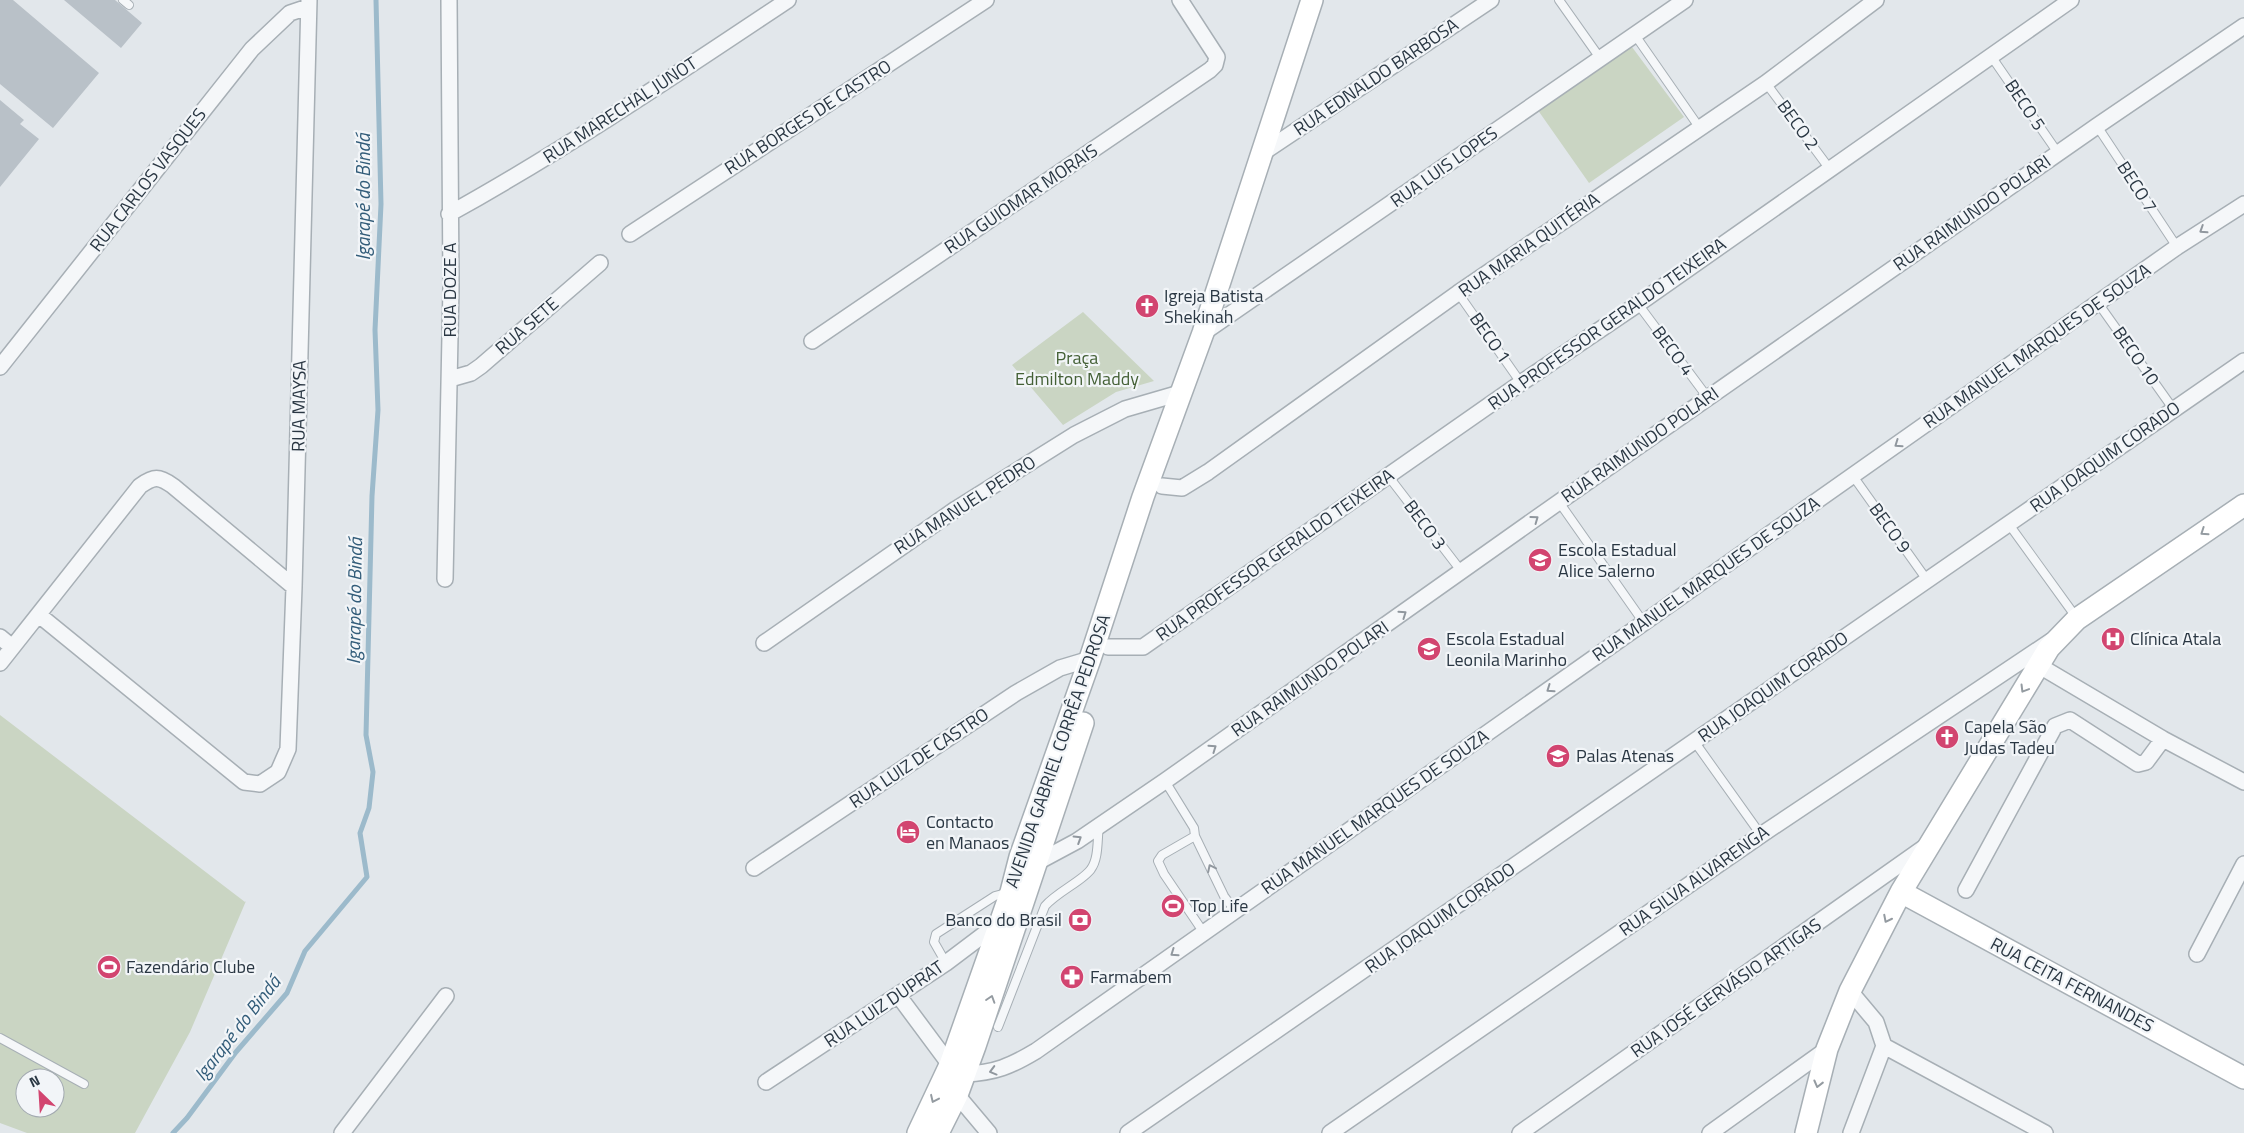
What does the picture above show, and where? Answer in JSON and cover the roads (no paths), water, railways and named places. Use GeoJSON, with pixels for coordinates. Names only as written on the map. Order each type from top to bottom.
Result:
{"type":"FeatureCollection","features":[{"type":"Feature","properties":{"kind":"street","name":"RUA DOZE A"},"geometry":{"type":"LineString","coordinates":[[445,579],[450,379],[449,0]]}},
{"type":"Feature","properties":{"kind":"street","name":"RUA MARECHAL JUNOT"},"geometry":{"type":"LineString","coordinates":[[449,214],[516,177],[620,112],[788,0]]}},
{"type":"Feature","properties":{"kind":"street","name":"RUA BORGES DE CASTRO"},"geometry":{"type":"LineString","coordinates":[[630,234],[986,0]]}},
{"type":"Feature","properties":{"kind":"street","name":"RUA GUIOMAR MORAIS"},"geometry":{"type":"LineString","coordinates":[[812,341],[1210,70],[1215,65],[1217,57],[1180,0]]}},
{"type":"Feature","properties":{"kind":"street","name":"AVENIDA GABRIEL CORRÊA PEDROSA"},"geometry":{"type":"LineString","coordinates":[[938,1133],[957,1096],[958,1069],[999,923],[1011,892],[1020,857],[1090,658],[1143,497],[1203,334],[1312,0]]}},
{"type":"Feature","properties":{"kind":"street","name":"RUA EDNALDO BARBOSA"},"geometry":{"type":"LineString","coordinates":[[1261,154],[1492,0]]}},
{"type":"Feature","properties":{"kind":"street","name":"RUA LUIS LOPES"},"geometry":{"type":"LineString","coordinates":[[1203,334],[1685,0]]}},
{"type":"Feature","properties":{"kind":"street","name":"RUA MARIA QUITÉRIA"},"geometry":{"type":"LineString","coordinates":[[1172,487],[1766,83],[1876,0]]}},
{"type":"Feature","properties":{"kind":"street","name":"RUA PROFESSOR GERALDO TEIXEIRA"},"geometry":{"type":"LineString","coordinates":[[1108,647],[1143,647],[1389,477],[1521,382],[1638,304],[1829,168],[2071,0]]}},
{"type":"Feature","properties":{"kind":"street","name":"RUA CARLOS VASQUES"},"geometry":{"type":"LineString","coordinates":[[0,367],[252,49],[290,13],[308,3]]}},
{"type":"Feature","properties":{"kind":"street","name":"RUA MAYSA"},"geometry":{"type":"LineString","coordinates":[[39,615],[244,782],[260,784],[278,772],[288,749],[294,587],[308,3]]}},
{"type":"Feature","properties":{"kind":"street","name":"RUA RAIMUNDO POLARI"},"geometry":{"type":"LineString","coordinates":[[1036,863],[1098,826],[1165,781],[1559,502],[2058,153],[2244,26]]}},
{"type":"Feature","properties":{"kind":"street","name":"RUA MANUEL MARQUES DE SOUZA"},"geometry":{"type":"LineString","coordinates":[[958,1069],[986,1073],[1003,1068],[1036,1051],[2177,247],[2244,204]]}},
{"type":"Feature","properties":{"kind":"street","name":"RUA SETE"},"geometry":{"type":"LineString","coordinates":[[450,379],[471,373],[481,366],[600,263]]}},
{"type":"Feature","properties":{"kind":"street","name":"RUA JOAQUIM CORADO"},"geometry":{"type":"LineString","coordinates":[[1128,1133],[2244,361]]}},
{"type":"Feature","properties":{"kind":"street","name":"AVENIDA GABRIEL CORRÊA PEDROSA"},"geometry":{"type":"LineString","coordinates":[[918,1133],[958,1069],[1036,863],[1108,647],[1172,487],[1180,393]]}},
{"type":"Feature","properties":{"kind":"street","name":"RUA MANUEL PEDRO"},"geometry":{"type":"LineString","coordinates":[[764,643],[956,509],[1074,434],[1125,408],[1180,393]]}},
{"type":"Feature","properties":{"kind":"street"},"geometry":{"type":"LineString","coordinates":[[0,663],[140,486],[150,478],[162,478],[294,587]]}},
{"type":"Feature","properties":{"kind":"street"},"geometry":{"type":"LineString","coordinates":[[1806,1133],[1826,1050],[1850,992],[1901,892],[2038,665],[2061,634],[2077,619],[2244,505]]}},
{"type":"Feature","properties":{"kind":"street","name":"RUA SILVA ALVARENGA"},"geometry":{"type":"LineString","coordinates":[[1330,1133],[1761,835],[2061,634]]}},
{"type":"Feature","properties":{"kind":"street"},"geometry":{"type":"LineString","coordinates":[[0,637],[12,647]]}},
{"type":"Feature","properties":{"kind":"street","name":"RUA LUIZ DE CASTRO"},"geometry":{"type":"LineString","coordinates":[[754,868],[1016,693],[1060,668],[1090,658]]}},
{"type":"Feature","properties":{"kind":"street"},"geometry":{"type":"LineString","coordinates":[[2038,665],[2163,739],[2244,784]]}},
{"type":"Feature","properties":{"kind":"street"},"geometry":{"type":"LineString","coordinates":[[1966,890],[2055,726],[2070,720],[2138,764],[2146,762],[2163,739]]}},
{"type":"Feature","properties":{"kind":"street","name":"RUA JOSÉ GERVÁSIO ARTIGAS"},"geometry":{"type":"LineString","coordinates":[[1520,1133],[1931,842]]}},
{"type":"Feature","properties":{"kind":"street"},"geometry":{"type":"LineString","coordinates":[[2198,954],[2244,864]]}},
{"type":"Feature","properties":{"kind":"street","name":"RUA CEITA FERNANDES"},"geometry":{"type":"LineString","coordinates":[[1901,892],[2244,1078]]}},
{"type":"Feature","properties":{"kind":"street","name":"RUA LUIZ DUPRAT"},"geometry":{"type":"LineString","coordinates":[[766,1082],[898,995],[999,923]]}},
{"type":"Feature","properties":{"kind":"street"},"geometry":{"type":"LineString","coordinates":[[1850,992],[1876,1022],[1884,1046],[1851,1133]]}},
{"type":"Feature","properties":{"kind":"street"},"geometry":{"type":"LineString","coordinates":[[898,995],[958,1069]]}},
{"type":"Feature","properties":{"kind":"street"},"geometry":{"type":"LineString","coordinates":[[342,1133],[446,996]]}},
{"type":"Feature","properties":{"kind":"street"},"geometry":{"type":"LineString","coordinates":[[1884,1046],[2045,1133]]}},
{"type":"Feature","properties":{"kind":"street"},"geometry":{"type":"LineString","coordinates":[[1710,1133],[1826,1050]]}},
{"type":"Feature","properties":{"kind":"street"},"geometry":{"type":"LineString","coordinates":[[957,1096],[989,1133]]}},
{"type":"Feature","properties":{"kind":"lane"},"geometry":{"type":"LineString","coordinates":[[1559,0],[1600,58]]}},
{"type":"Feature","properties":{"kind":"lane"},"geometry":{"type":"LineString","coordinates":[[1635,35],[1699,127]]}},
{"type":"Feature","properties":{"kind":"lane","name":"BECO 5"},"geometry":{"type":"LineString","coordinates":[[1991,56],[2058,153]]}},
{"type":"Feature","properties":{"kind":"lane","name":"BECO 2"},"geometry":{"type":"LineString","coordinates":[[1766,83],[1829,168]]}},
{"type":"Feature","properties":{"kind":"lane","name":"BECO 7"},"geometry":{"type":"LineString","coordinates":[[2097,126],[2177,247]]}},
{"type":"Feature","properties":{"kind":"lane","name":"BECO 1"},"geometry":{"type":"LineString","coordinates":[[1458,294],[1521,382]]}},
{"type":"Feature","properties":{"kind":"lane","name":"BECO 10"},"geometry":{"type":"LineString","coordinates":[[2098,303],[2174,410]]}},
{"type":"Feature","properties":{"kind":"lane","name":"BECO 4"},"geometry":{"type":"LineString","coordinates":[[1638,304],[1708,398]]}},
{"type":"Feature","properties":{"kind":"lane","name":"BECO 9"},"geometry":{"type":"LineString","coordinates":[[1853,476],[1928,580]]}},
{"type":"Feature","properties":{"kind":"lane","name":"BECO 3"},"geometry":{"type":"LineString","coordinates":[[1389,477],[1462,572]]}},
{"type":"Feature","properties":{"kind":"lane"},"geometry":{"type":"LineString","coordinates":[[1559,502],[1644,622]]}},
{"type":"Feature","properties":{"kind":"lane"},"geometry":{"type":"LineString","coordinates":[[2008,524],[2077,619]]}},
{"type":"Feature","properties":{"kind":"lane"},"geometry":{"type":"LineString","coordinates":[[1694,741],[1761,835]]}},
{"type":"Feature","properties":{"kind":"lane"},"geometry":{"type":"LineString","coordinates":[[1165,781],[1194,828],[1224,896],[1235,911]]}},
{"type":"Feature","properties":{"kind":"lane"},"geometry":{"type":"LineString","coordinates":[[998,1027],[1045,906],[1052,898],[1091,870],[1096,857],[1098,826]]}},
{"type":"Feature","properties":{"kind":"lane"},"geometry":{"type":"LineString","coordinates":[[1196,836],[1162,854],[1158,860],[1169,882],[1204,933]]}},
{"type":"Feature","properties":{"kind":"lane"},"geometry":{"type":"LineString","coordinates":[[946,962],[934,942],[936,934],[995,896],[1011,892]]}},
{"type":"Feature","properties":{"kind":"lane"},"geometry":{"type":"LineString","coordinates":[[0,1038],[84,1084]]}},
{"type":"Feature","properties":{"kind":"waterway","name":"Igarapé do Bindá"},"geometry":{"type":"LineString","coordinates":[[173,1133],[187,1118],[236,1052],[287,993],[305,951],[367,877],[360,833],[369,808],[373,772],[366,735],[372,496],[378,410],[375,330],[381,204],[376,0]]}},
{"type":"Feature","properties":{"kind":"place","name":"Igreja Batista Shekinah"},"geometry":{"type":"Point","coordinates":[1147,306]}},
{"type":"Feature","properties":{"kind":"place","name":"Escola Estadual Alice Salerno"},"geometry":{"type":"Point","coordinates":[1540,560]}},
{"type":"Feature","properties":{"kind":"place","name":"Clínica Atala"},"geometry":{"type":"Point","coordinates":[2113,639]}},
{"type":"Feature","properties":{"kind":"place","name":"Escola Estadual Leonila Marinho"},"geometry":{"type":"Point","coordinates":[1429,649]}},
{"type":"Feature","properties":{"kind":"place","name":"Capela São Judas Tadeu"},"geometry":{"type":"Point","coordinates":[1947,737]}},
{"type":"Feature","properties":{"kind":"place","name":"Palas Atenas"},"geometry":{"type":"Point","coordinates":[1558,756]}},
{"type":"Feature","properties":{"kind":"place","name":"Contacto en Manaos"},"geometry":{"type":"Point","coordinates":[908,832]}},
{"type":"Feature","properties":{"kind":"place","name":"Top Life"},"geometry":{"type":"Point","coordinates":[1173,906]}},
{"type":"Feature","properties":{"kind":"place","name":"Banco do Brasil"},"geometry":{"type":"Point","coordinates":[1080,920]}},
{"type":"Feature","properties":{"kind":"place","name":"Fazendário Clube"},"geometry":{"type":"Point","coordinates":[109,967]}},
{"type":"Feature","properties":{"kind":"place","name":"Farmabem"},"geometry":{"type":"Point","coordinates":[1072,977]}},
{"type":"Feature","properties":{"kind":"park label","name":"Praça Edmilton Maddy"},"geometry":{"type":"Point","coordinates":[1077,368]}}]}
